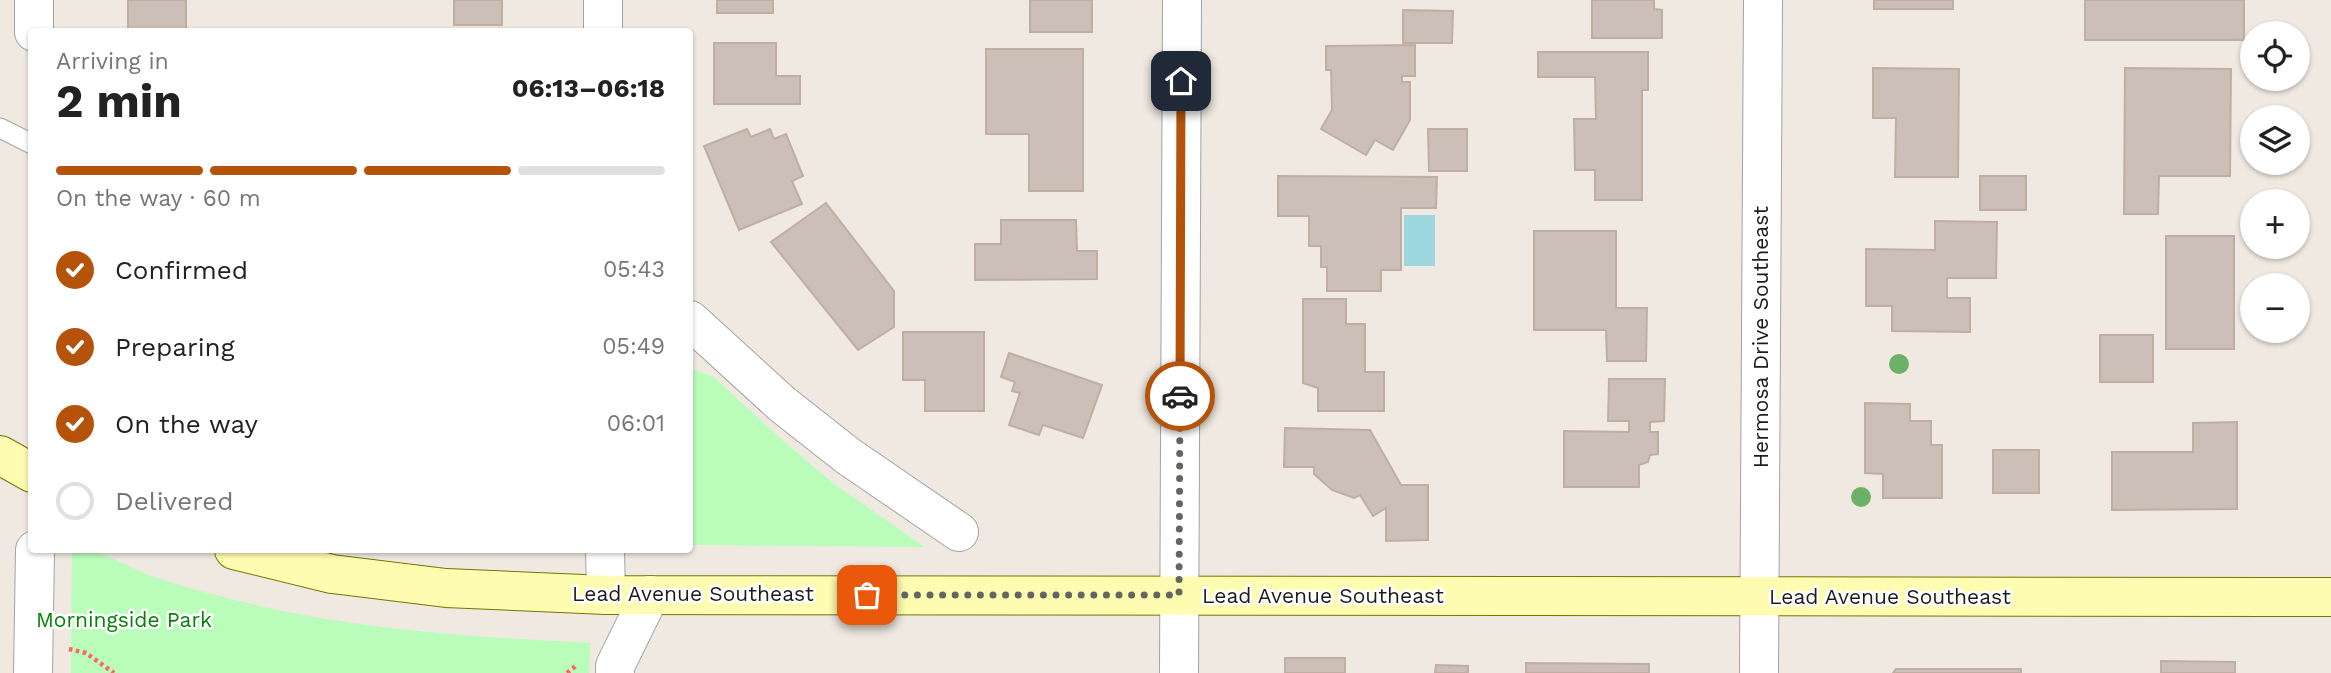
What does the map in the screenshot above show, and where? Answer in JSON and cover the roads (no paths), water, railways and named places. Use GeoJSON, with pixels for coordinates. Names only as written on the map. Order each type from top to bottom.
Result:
{"type":"FeatureCollection","features":[{"type":"Feature","properties":{"kind":"main road"},"geometry":{"type":"LineString","coordinates":[[0,455],[28,470]]}},
{"type":"Feature","properties":{"kind":"main road","name":"Lead Avenue Southeast"},"geometry":{"type":"LineString","coordinates":[[246,553],[332,574],[421,585],[606,595],[2331,597]]}},
{"type":"Feature","properties":{"kind":"street"},"geometry":{"type":"LineString","coordinates":[[34,0],[34,28]]}},
{"type":"Feature","properties":{"kind":"street"},"geometry":{"type":"LineString","coordinates":[[603,0],[603,28]]}},
{"type":"Feature","properties":{"kind":"street"},"geometry":{"type":"LineString","coordinates":[[1179,673],[1182,0]]}},
{"type":"Feature","properties":{"kind":"street","name":"Hermosa Drive Southeast"},"geometry":{"type":"LineString","coordinates":[[1759,673],[1763,0]]}},
{"type":"Feature","properties":{"kind":"street"},"geometry":{"type":"LineString","coordinates":[[693,323],[782,404],[848,456],[960,533]]}},
{"type":"Feature","properties":{"kind":"street"},"geometry":{"type":"LineString","coordinates":[[33,673],[34,553]]}},
{"type":"Feature","properties":{"kind":"street"},"geometry":{"type":"LineString","coordinates":[[605,553],[606,595]]}},
{"type":"Feature","properties":{"kind":"street"},"geometry":{"type":"LineString","coordinates":[[621,658],[650,595]]}},
{"type":"Feature","properties":{"kind":"lane"},"geometry":{"type":"LineString","coordinates":[[0,128],[28,142]]}},
{"type":"Feature","properties":{"kind":"water"},"geometry":{"type":"Polygon","coordinates":[[[1404,215],[1435,215],[1435,266],[1404,266],[1404,215]]]}},
{"type":"Feature","properties":{"kind":"park label","name":"Morningside Park"},"geometry":{"type":"Point","coordinates":[124,620]}}]}
